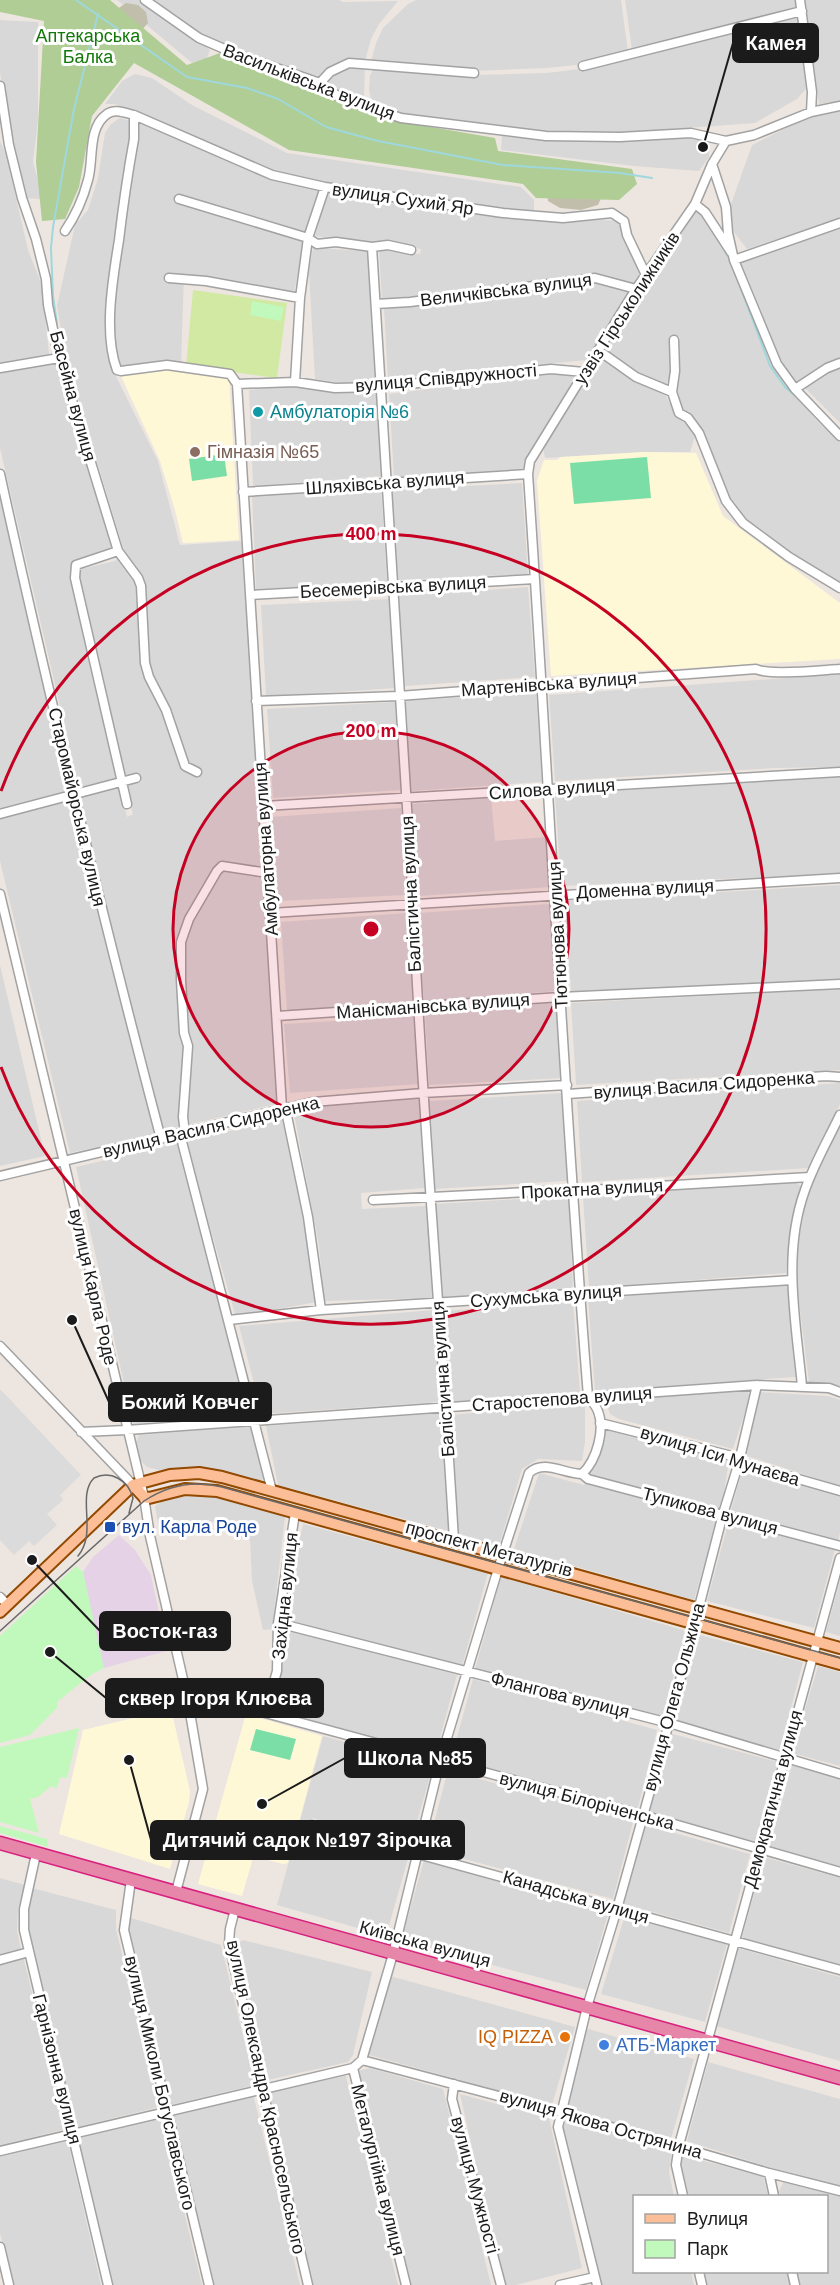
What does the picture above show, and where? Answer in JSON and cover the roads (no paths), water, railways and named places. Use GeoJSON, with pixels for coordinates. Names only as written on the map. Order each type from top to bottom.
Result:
{"type":"FeatureCollection","features":[{"type":"Feature","properties":{"kind":"highway","name":"Київська вулиця"},"geometry":{"type":"LineString","coordinates":[[0,1843],[840,2078]]}},
{"type":"Feature","properties":{"kind":"main road","name":"проспект Металургів"},"geometry":{"type":"LineString","coordinates":[[136,1483],[170,1475],[199,1473],[222,1477],[840,1648]]}},
{"type":"Feature","properties":{"kind":"main road"},"geometry":{"type":"LineString","coordinates":[[3,1604],[136,1483],[144,1497]]}},
{"type":"Feature","properties":{"kind":"main road","name":"проспект Металургів"},"geometry":{"type":"LineString","coordinates":[[144,1497],[158,1497],[185,1489],[198,1488],[217,1491],[840,1664]]}},
{"type":"Feature","properties":{"kind":"street","name":"Васильківська вулиця"},"geometry":{"type":"LineString","coordinates":[[145,0],[199,38],[236,54],[320,83],[339,97],[401,118],[546,136],[620,137],[691,133],[726,141],[754,135],[811,112],[840,106]]}},
{"type":"Feature","properties":{"kind":"street"},"geometry":{"type":"LineString","coordinates":[[800,0],[812,92],[811,112]]}},
{"type":"Feature","properties":{"kind":"street"},"geometry":{"type":"LineString","coordinates":[[583,66],[802,11]]}},
{"type":"Feature","properties":{"kind":"street"},"geometry":{"type":"LineString","coordinates":[[320,83],[330,72],[349,63],[474,73]]}},
{"type":"Feature","properties":{"kind":"street","name":"Басейна вулиця"},"geometry":{"type":"LineString","coordinates":[[0,86],[4,137],[46,279],[48,305],[59,358],[118,551],[138,578],[141,586],[145,663],[166,710],[185,766],[197,772]]}},
{"type":"Feature","properties":{"kind":"street","name":"вулиця Сухий Яр"},"geometry":{"type":"LineString","coordinates":[[65,231],[82,202],[87,185],[94,135],[99,123],[106,114],[112,111],[134,115],[272,175],[325,187],[503,213],[563,218],[612,213],[624,221],[627,235],[646,275]]}},
{"type":"Feature","properties":{"kind":"street"},"geometry":{"type":"LineString","coordinates":[[134,115],[134,139],[112,292],[111,335],[113,359],[117,370],[167,365],[230,374],[237,384]]}},
{"type":"Feature","properties":{"kind":"street","name":"узвіз Гірськолижників"},"geometry":{"type":"LineString","coordinates":[[528,474],[530,461],[584,372],[636,289],[695,204],[712,164],[726,141]]}},
{"type":"Feature","properties":{"kind":"street"},"geometry":{"type":"LineString","coordinates":[[712,164],[726,207],[733,257],[777,364],[795,389],[840,436]]}},
{"type":"Feature","properties":{"kind":"street"},"geometry":{"type":"LineString","coordinates":[[295,382],[300,298],[308,238],[325,187]]}},
{"type":"Feature","properties":{"kind":"street"},"geometry":{"type":"LineString","coordinates":[[179,199],[308,238],[317,244],[336,242],[372,247],[388,245],[411,250]]}},
{"type":"Feature","properties":{"kind":"street"},"geometry":{"type":"LineString","coordinates":[[695,204],[705,212],[733,257]]}},
{"type":"Feature","properties":{"kind":"street"},"geometry":{"type":"LineString","coordinates":[[733,257],[840,224]]}},
{"type":"Feature","properties":{"kind":"street","name":"Балістична вулиця"},"geometry":{"type":"LineString","coordinates":[[372,247],[423,1093],[447,1407],[454,1541]]}},
{"type":"Feature","properties":{"kind":"street"},"geometry":{"type":"LineString","coordinates":[[170,278],[206,280],[300,298]]}},
{"type":"Feature","properties":{"kind":"street","name":"Величківська вулиця"},"geometry":{"type":"LineString","coordinates":[[376,304],[595,278],[636,289]]}},
{"type":"Feature","properties":{"kind":"street"},"geometry":{"type":"LineString","coordinates":[[674,340],[675,370],[672,392],[679,413],[688,418],[699,433],[726,501],[743,523],[789,557],[840,588]]}},
{"type":"Feature","properties":{"kind":"street"},"geometry":{"type":"LineString","coordinates":[[598,350],[636,377],[672,392]]}},
{"type":"Feature","properties":{"kind":"street"},"geometry":{"type":"LineString","coordinates":[[0,368],[59,358]]}},
{"type":"Feature","properties":{"kind":"street"},"geometry":{"type":"LineString","coordinates":[[795,389],[840,363]]}},
{"type":"Feature","properties":{"kind":"street","name":"вулиця Співдружності"},"geometry":{"type":"LineString","coordinates":[[237,384],[295,382],[334,387],[381,387],[551,369],[584,372]]}},
{"type":"Feature","properties":{"kind":"street","name":"Амбулаторна вулиця"},"geometry":{"type":"LineString","coordinates":[[237,384],[282,1108],[287,1116],[308,1217],[321,1310]]}},
{"type":"Feature","properties":{"kind":"street","name":"Старомайорська вулиця"},"geometry":{"type":"LineString","coordinates":[[0,474],[32,620],[110,946],[161,1139]]}},
{"type":"Feature","properties":{"kind":"street","name":"Шляхівська вулиця"},"geometry":{"type":"LineString","coordinates":[[243,492],[528,474]]}},
{"type":"Feature","properties":{"kind":"street","name":"Тютюнова вулиця"},"geometry":{"type":"LineString","coordinates":[[528,474],[580,1294],[588,1396],[597,1410],[600,1423]]}},
{"type":"Feature","properties":{"kind":"street"},"geometry":{"type":"LineString","coordinates":[[118,551],[76,565],[75,570],[96,675],[127,804]]}},
{"type":"Feature","properties":{"kind":"street","name":"Бесемерівська вулиця"},"geometry":{"type":"LineString","coordinates":[[250,595],[535,579]]}},
{"type":"Feature","properties":{"kind":"street","name":"Мартенівська вулиця"},"geometry":{"type":"LineString","coordinates":[[256,701],[399,696],[756,669],[761,672],[779,672],[840,669]]}},
{"type":"Feature","properties":{"kind":"street","name":"Силова вулиця"},"geometry":{"type":"LineString","coordinates":[[264,806],[840,772]]}},
{"type":"Feature","properties":{"kind":"street"},"geometry":{"type":"LineString","coordinates":[[0,814],[136,778]]}},
{"type":"Feature","properties":{"kind":"street"},"geometry":{"type":"LineString","coordinates":[[268,873],[222,866],[189,919],[184,931],[180,957],[184,1033],[188,1046],[183,1134],[272,1491]]}},
{"type":"Feature","properties":{"kind":"street","name":"Доменна вулиця"},"geometry":{"type":"LineString","coordinates":[[271,912],[840,878]]}},
{"type":"Feature","properties":{"kind":"street","name":"вулиця Карла Роде"},"geometry":{"type":"LineString","coordinates":[[0,894],[127,1430],[136,1483]]}},
{"type":"Feature","properties":{"kind":"street","name":"Манісманівська вулиця"},"geometry":{"type":"LineString","coordinates":[[277,1016],[561,997],[840,984]]}},
{"type":"Feature","properties":{"kind":"street","name":"вулиця Василя Сидоренка"},"geometry":{"type":"LineString","coordinates":[[568,1094],[826,1076],[840,1077]]}},
{"type":"Feature","properties":{"kind":"street","name":"вулиця Василя Сидоренка"},"geometry":{"type":"LineString","coordinates":[[0,1176],[183,1134],[282,1108],[322,1101],[567,1085]]}},
{"type":"Feature","properties":{"kind":"street"},"geometry":{"type":"LineString","coordinates":[[802,1386],[792,1280],[793,1241],[804,1192],[840,1115]]}},
{"type":"Feature","properties":{"kind":"street","name":"Прокатна вулиця"},"geometry":{"type":"LineString","coordinates":[[373,1200],[810,1177]]}},
{"type":"Feature","properties":{"kind":"street","name":"Сухумська вулиця"},"geometry":{"type":"LineString","coordinates":[[229,1320],[321,1310],[792,1280]]}},
{"type":"Feature","properties":{"kind":"street"},"geometry":{"type":"LineString","coordinates":[[0,1346],[81,1432],[136,1483]]}},
{"type":"Feature","properties":{"kind":"street","name":"Старостепова вулиця"},"geometry":{"type":"LineString","coordinates":[[81,1432],[757,1385],[829,1388],[840,1392]]}},
{"type":"Feature","properties":{"kind":"street","name":"вулиця Олега Ольжича"},"geometry":{"type":"LineString","coordinates":[[596,2281],[558,2127],[587,2007],[669,1723],[693,1623],[739,1462],[757,1385]]}},
{"type":"Feature","properties":{"kind":"street"},"geometry":{"type":"LineString","coordinates":[[582,1474],[593,1459],[600,1423]]}},
{"type":"Feature","properties":{"kind":"street","name":"вулиця Іси Мунаєва"},"geometry":{"type":"LineString","coordinates":[[600,1423],[732,1456],[739,1462],[840,1491]]}},
{"type":"Feature","properties":{"kind":"street","name":"Тупикова вулиця"},"geometry":{"type":"LineString","coordinates":[[466,1672],[529,1473],[535,1467],[542,1466],[582,1474],[588,1479],[840,1546]]}},
{"type":"Feature","properties":{"kind":"street"},"geometry":{"type":"LineString","coordinates":[[144,1497],[150,1536],[188,1701],[203,1789],[176,1892]]}},
{"type":"Feature","properties":{"kind":"street","name":"Західна вулиця"},"geometry":{"type":"LineString","coordinates":[[265,1713],[277,1671],[278,1623],[295,1513]]}},
{"type":"Feature","properties":{"kind":"street","name":"Демократична вулиця"},"geometry":{"type":"LineString","coordinates":[[683,2195],[676,2165],[679,2145],[840,1558]]}},
{"type":"Feature","properties":{"kind":"street","name":"Флангова вулиця"},"geometry":{"type":"LineString","coordinates":[[278,1623],[669,1723],[840,1774]]}},
{"type":"Feature","properties":{"kind":"street","name":"Металургійна вулиця"},"geometry":{"type":"LineString","coordinates":[[406,2285],[353,2068],[362,2060],[393,1954],[440,1761],[466,1672]]}},
{"type":"Feature","properties":{"kind":"street","name":"вулиця Білоріченська"},"geometry":{"type":"LineString","coordinates":[[265,1713],[643,1815],[840,1872]]}},
{"type":"Feature","properties":{"kind":"street","name":"Канадська вулиця"},"geometry":{"type":"LineString","coordinates":[[312,1825],[840,1970]]}},
{"type":"Feature","properties":{"kind":"street","name":"Гарнізонна вулиця"},"geometry":{"type":"LineString","coordinates":[[36,1854],[24,1909],[24,1930],[108,2285]]}},
{"type":"Feature","properties":{"kind":"street","name":"вулиця Миколи Богуславського"},"geometry":{"type":"LineString","coordinates":[[131,1880],[124,1930],[209,2285]]}},
{"type":"Feature","properties":{"kind":"street","name":"вулиця Олександра Красносельського"},"geometry":{"type":"LineString","coordinates":[[235,1909],[229,1944],[308,2285]]}},
{"type":"Feature","properties":{"kind":"street"},"geometry":{"type":"LineString","coordinates":[[0,1960],[29,1952]]}},
{"type":"Feature","properties":{"kind":"street","name":"вулиця Якова Острянина"},"geometry":{"type":"LineString","coordinates":[[362,2060],[563,2113],[769,2173],[840,2191]]}},
{"type":"Feature","properties":{"kind":"street"},"geometry":{"type":"LineString","coordinates":[[0,2151],[353,2068]]}},
{"type":"Feature","properties":{"kind":"street","name":"вулиця Мужності"},"geometry":{"type":"LineString","coordinates":[[454,2084],[452,2099],[501,2285]]}},
{"type":"Feature","properties":{"kind":"street"},"geometry":{"type":"LineString","coordinates":[[769,2173],[774,2195]]}},
{"type":"Feature","properties":{"kind":"street"},"geometry":{"type":"LineString","coordinates":[[0,2247],[9,2285]]}},
{"type":"Feature","properties":{"kind":"street"},"geometry":{"type":"LineString","coordinates":[[561,2285],[596,2281]]}},
{"type":"Feature","properties":{"kind":"waterway"},"geometry":{"type":"LineString","coordinates":[[76,0],[187,77],[247,88],[278,99],[326,127],[378,141],[503,165],[620,173],[652,178]]}},
{"type":"Feature","properties":{"kind":"waterway"},"geometry":{"type":"LineString","coordinates":[[57,324],[51,248],[53,227],[74,109],[98,14]]}},
{"type":"Feature","properties":{"kind":"waterway"},"geometry":{"type":"LineString","coordinates":[[719,240],[731,262],[770,366],[785,387],[799,399]]}},
{"type":"Feature","properties":{"kind":"tram line"},"geometry":{"type":"LineString","coordinates":[[78,1556],[84,1546],[87,1526],[87,1494],[94,1478],[107,1475],[123,1482],[133,1498],[129,1513]]}},
{"type":"Feature","properties":{"kind":"tram line"},"geometry":{"type":"LineString","coordinates":[[0,1631],[144,1501],[162,1491],[182,1485],[201,1484],[222,1487],[840,1658]]}},
{"type":"Feature","properties":{"kind":"place","name":"Камея"},"geometry":{"type":"Point","coordinates":[703,147]}},
{"type":"Feature","properties":{"kind":"place","name":"Амбулаторія №6"},"geometry":{"type":"Point","coordinates":[258,412]}},
{"type":"Feature","properties":{"kind":"place","name":"Гімназія №65"},"geometry":{"type":"Point","coordinates":[195,452]}},
{"type":"Feature","properties":{"kind":"place","name":"Божий Ковчег"},"geometry":{"type":"Point","coordinates":[72,1320]}},
{"type":"Feature","properties":{"kind":"place","name":"вул. Карла Роде"},"geometry":{"type":"Point","coordinates":[110,1527]}},
{"type":"Feature","properties":{"kind":"place","name":"Восток-газ"},"geometry":{"type":"Point","coordinates":[32,1560]}},
{"type":"Feature","properties":{"kind":"place","name":"сквер Ігоря Клюєва"},"geometry":{"type":"Point","coordinates":[50,1652]}},
{"type":"Feature","properties":{"kind":"place","name":"Дитячий садок №197 Зірочка"},"geometry":{"type":"Point","coordinates":[129,1760]}},
{"type":"Feature","properties":{"kind":"place","name":"Школа №85"},"geometry":{"type":"Point","coordinates":[262,1804]}},
{"type":"Feature","properties":{"kind":"place","name":"IQ PIZZA"},"geometry":{"type":"Point","coordinates":[565,2037]}},
{"type":"Feature","properties":{"kind":"place","name":"АТБ-Маркет"},"geometry":{"type":"Point","coordinates":[604,2045]}},
{"type":"Feature","properties":{"kind":"park label","name":"Аптекарська Балка"},"geometry":{"type":"Point","coordinates":[88,46]}}]}
